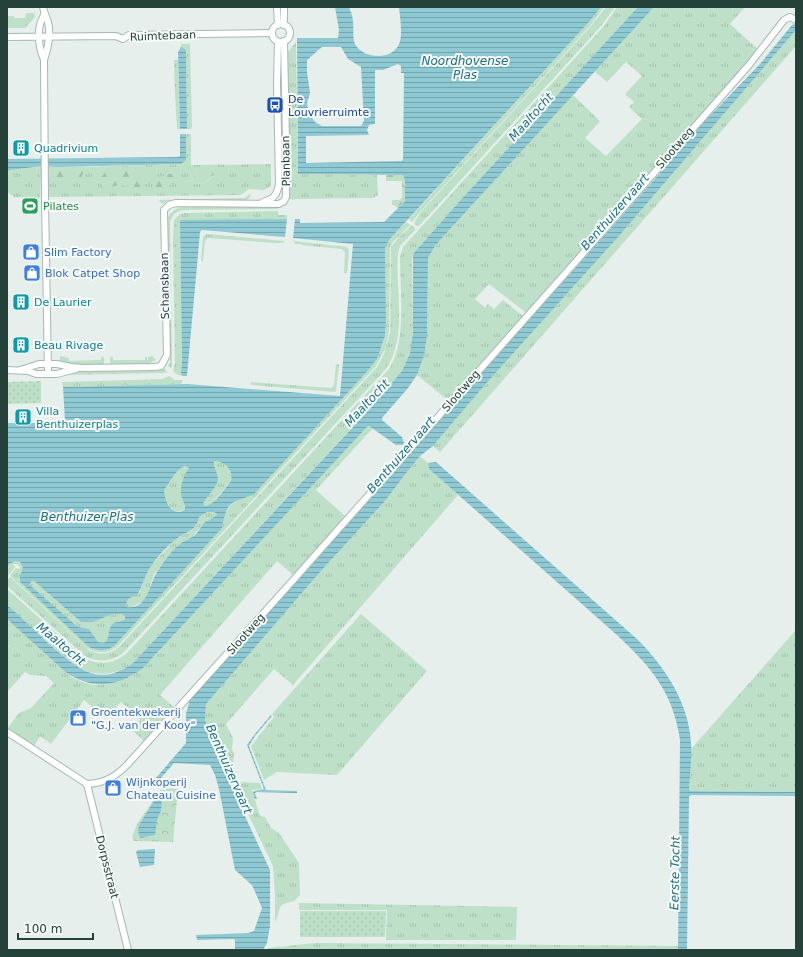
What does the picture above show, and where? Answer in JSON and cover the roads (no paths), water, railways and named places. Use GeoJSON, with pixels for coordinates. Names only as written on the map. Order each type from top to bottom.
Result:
{"type":"FeatureCollection","features":[{"type":"Feature","properties":{"kind":"street"},"geometry":{"type":"LineString","coordinates":[[44,7],[44,15],[40,22],[39,37],[41,52],[44,60]]}},
{"type":"Feature","properties":{"kind":"street"},"geometry":{"type":"LineString","coordinates":[[277,7],[281,25]]}},
{"type":"Feature","properties":{"kind":"street"},"geometry":{"type":"LineString","coordinates":[[281,25],[284,7]]}},
{"type":"Feature","properties":{"kind":"street"},"geometry":{"type":"LineString","coordinates":[[44,15],[48,22],[49,37],[49,44],[44,60],[48,374]]}},
{"type":"Feature","properties":{"kind":"street","name":"Slootweg"},"geometry":{"type":"LineString","coordinates":[[87,784],[107,780],[118,774],[404,456],[749,65],[784,20],[793,18]]}},
{"type":"Feature","properties":{"kind":"street"},"geometry":{"type":"LineString","coordinates":[[281,25],[288,29],[290,33],[288,38],[281,41],[273,37],[272,33],[274,27],[281,25]]}},
{"type":"Feature","properties":{"kind":"street","name":"Ruimtebaan"},"geometry":{"type":"LineString","coordinates":[[7,37],[116,36],[123,39],[129,35],[272,33]]}},
{"type":"Feature","properties":{"kind":"street","name":"Planbaan"},"geometry":{"type":"LineString","coordinates":[[259,204],[274,197],[277,192],[277,83],[281,41]]}},
{"type":"Feature","properties":{"kind":"street","name":"Planbaan"},"geometry":{"type":"LineString","coordinates":[[259,204],[279,204],[284,201],[286,195],[281,41]]}},
{"type":"Feature","properties":{"kind":"street","name":"Schansbaan"},"geometry":{"type":"LineString","coordinates":[[20,370],[39,364],[57,364],[71,368],[155,368],[161,366],[166,360],[164,221],[167,213],[175,206],[184,203],[259,204]]}},
{"type":"Feature","properties":{"kind":"street","name":"Schansbaan"},"geometry":{"type":"LineString","coordinates":[[7,370],[28,371],[36,374],[62,374],[71,370],[83,368]]}},
{"type":"Feature","properties":{"kind":"street"},"geometry":{"type":"LineString","coordinates":[[7,732],[60,765],[87,784]]}},
{"type":"Feature","properties":{"kind":"street","name":"Dorpsstraat"},"geometry":{"type":"LineString","coordinates":[[87,784],[128,950]]}},
{"type":"Feature","properties":{"kind":"water","name":"Benthuizer Plas"},"geometry":{"type":"Polygon","coordinates":[[[335,7],[349,7],[353,18],[355,44],[364,53],[377,56],[390,53],[399,44],[401,26],[399,7],[601,7],[589,22],[389,240],[385,248],[385,336],[377,359],[365,374],[253,495],[230,505],[222,528],[115,645],[109,649],[102,650],[89,647],[20,582],[20,576],[23,568],[20,562],[15,561],[7,565],[7,423],[49,423],[52,429],[56,430],[63,427],[65,422],[63,387],[187,384],[340,396],[353,244],[293,238],[295,219],[300,219],[300,223],[384,222],[405,201],[405,180],[403,175],[298,174],[297,38],[338,38],[339,30],[335,7]],[[322,47],[307,60],[310,93],[307,103],[309,114],[315,122],[322,126],[361,126],[364,121],[361,67],[348,59],[341,47],[322,47]],[[398,64],[383,70],[375,70],[375,124],[369,125],[367,130],[369,135],[306,136],[306,163],[402,161],[404,73],[401,73],[401,66],[398,64]],[[214,461],[218,479],[216,485],[203,504],[205,506],[216,500],[231,481],[231,473],[225,464],[214,461]],[[185,466],[176,473],[164,490],[169,507],[178,512],[183,511],[185,508],[181,494],[181,487],[183,479],[189,468],[185,466]],[[207,512],[199,517],[196,526],[175,540],[159,556],[146,575],[137,595],[128,599],[126,607],[134,607],[144,600],[156,574],[172,551],[181,543],[195,535],[204,523],[217,514],[214,512],[207,512]],[[31,581],[30,585],[78,627],[89,629],[98,642],[103,643],[107,639],[111,625],[124,620],[125,616],[121,614],[112,614],[93,622],[81,622],[34,581],[31,581]]]}},
{"type":"Feature","properties":{"kind":"water"},"geometry":{"type":"Polygon","coordinates":[[[638,7],[654,7],[451,228],[435,246],[428,258],[427,336],[424,356],[417,375],[408,388],[382,418],[382,420],[402,437],[404,443],[403,445],[396,445],[369,426],[367,427],[142,669],[123,680],[113,683],[94,684],[74,677],[64,671],[7,619],[7,605],[58,652],[78,667],[88,672],[98,675],[109,674],[121,670],[134,662],[365,414],[366,411],[369,410],[402,371],[410,353],[413,333],[413,254],[638,7]]]}},
{"type":"Feature","properties":{"kind":"water"},"geometry":{"type":"Polygon","coordinates":[[[796,23],[796,30],[619,236],[484,386],[433,446],[420,456],[385,501],[321,571],[206,704],[205,720],[229,782],[270,870],[270,926],[267,943],[263,950],[235,950],[234,939],[197,940],[196,935],[248,933],[254,931],[262,908],[252,885],[235,870],[219,789],[210,765],[174,763],[154,786],[152,787],[150,785],[186,743],[186,714],[190,699],[653,181],[702,124],[760,64],[792,25],[796,23]]]}},
{"type":"Feature","properties":{"kind":"water"},"geometry":{"type":"Polygon","coordinates":[[[181,47],[186,51],[187,129],[180,129],[178,52],[181,47]]]}},
{"type":"Feature","properties":{"kind":"water"},"geometry":{"type":"Polygon","coordinates":[[[180,134],[186,134],[186,160],[181,164],[58,167],[41,166],[9,171],[7,170],[7,159],[178,157],[180,156],[180,134]]]}},
{"type":"Feature","properties":{"kind":"water"},"geometry":{"type":"Polygon","coordinates":[[[287,219],[285,237],[202,230],[200,232],[187,376],[183,376],[181,373],[181,220],[287,219]]]}},
{"type":"Feature","properties":{"kind":"water"},"geometry":{"type":"Polygon","coordinates":[[[436,462],[637,639],[657,661],[674,686],[686,714],[691,743],[689,789],[691,791],[796,792],[796,796],[691,795],[689,797],[687,950],[678,950],[680,740],[677,723],[666,694],[650,670],[617,635],[429,469],[428,463],[436,462]]]}},
{"type":"Feature","properties":{"kind":"water"},"geometry":{"type":"Polygon","coordinates":[[[271,715],[272,716],[255,736],[249,746],[266,790],[297,791],[297,793],[256,792],[257,799],[255,799],[253,793],[254,791],[264,789],[247,745],[271,715]]]}},
{"type":"Feature","properties":{"kind":"water"},"geometry":{"type":"Polygon","coordinates":[[[157,796],[162,799],[161,811],[157,820],[155,835],[141,838],[138,830],[139,825],[157,796]]]}},
{"type":"Feature","properties":{"kind":"water"},"geometry":{"type":"Polygon","coordinates":[[[155,849],[154,865],[140,867],[136,852],[138,850],[155,849]]]}},
{"type":"Feature","properties":{"kind":"place","name":"De Louvrierruimte"},"geometry":{"type":"Point","coordinates":[275,105]}},
{"type":"Feature","properties":{"kind":"place","name":"Quadrivium"},"geometry":{"type":"Point","coordinates":[21,148]}},
{"type":"Feature","properties":{"kind":"place","name":"Pilates"},"geometry":{"type":"Point","coordinates":[30,206]}},
{"type":"Feature","properties":{"kind":"place","name":"Slim Factory"},"geometry":{"type":"Point","coordinates":[31,252]}},
{"type":"Feature","properties":{"kind":"place","name":"Blok Catpet Shop"},"geometry":{"type":"Point","coordinates":[32,273]}},
{"type":"Feature","properties":{"kind":"place","name":"De Laurier"},"geometry":{"type":"Point","coordinates":[21,302]}},
{"type":"Feature","properties":{"kind":"place","name":"Beau Rivage"},"geometry":{"type":"Point","coordinates":[21,345]}},
{"type":"Feature","properties":{"kind":"place","name":"Villa Benthuizerplas"},"geometry":{"type":"Point","coordinates":[23,417]}},
{"type":"Feature","properties":{"kind":"place","name":"Groentekwekerij \"G.J. van der Kooy\""},"geometry":{"type":"Point","coordinates":[78,718]}},
{"type":"Feature","properties":{"kind":"place","name":"Wijnkoperij Chateau Cuisine"},"geometry":{"type":"Point","coordinates":[113,788]}},
{"type":"Feature","properties":{"kind":"water label","name":"Noordhovense Plas"},"geometry":{"type":"Point","coordinates":[465,68]}},
{"type":"Feature","properties":{"kind":"water label","name":"Maaltocht"},"geometry":{"type":"Point","coordinates":[531,117]}},
{"type":"Feature","properties":{"kind":"water label","name":"Benthuizervaart"},"geometry":{"type":"Point","coordinates":[615,212]}},
{"type":"Feature","properties":{"kind":"water label","name":"Maaltocht"},"geometry":{"type":"Point","coordinates":[367,403]}},
{"type":"Feature","properties":{"kind":"water label","name":"Benthuizervaart"},"geometry":{"type":"Point","coordinates":[401,455]}},
{"type":"Feature","properties":{"kind":"water label","name":"Maaltocht"},"geometry":{"type":"Point","coordinates":[61,644]}},
{"type":"Feature","properties":{"kind":"water label","name":"Benthuizervaart"},"geometry":{"type":"Point","coordinates":[229,769]}},
{"type":"Feature","properties":{"kind":"water label","name":"Eerste Tocht"},"geometry":{"type":"Point","coordinates":[675,873]}}]}
